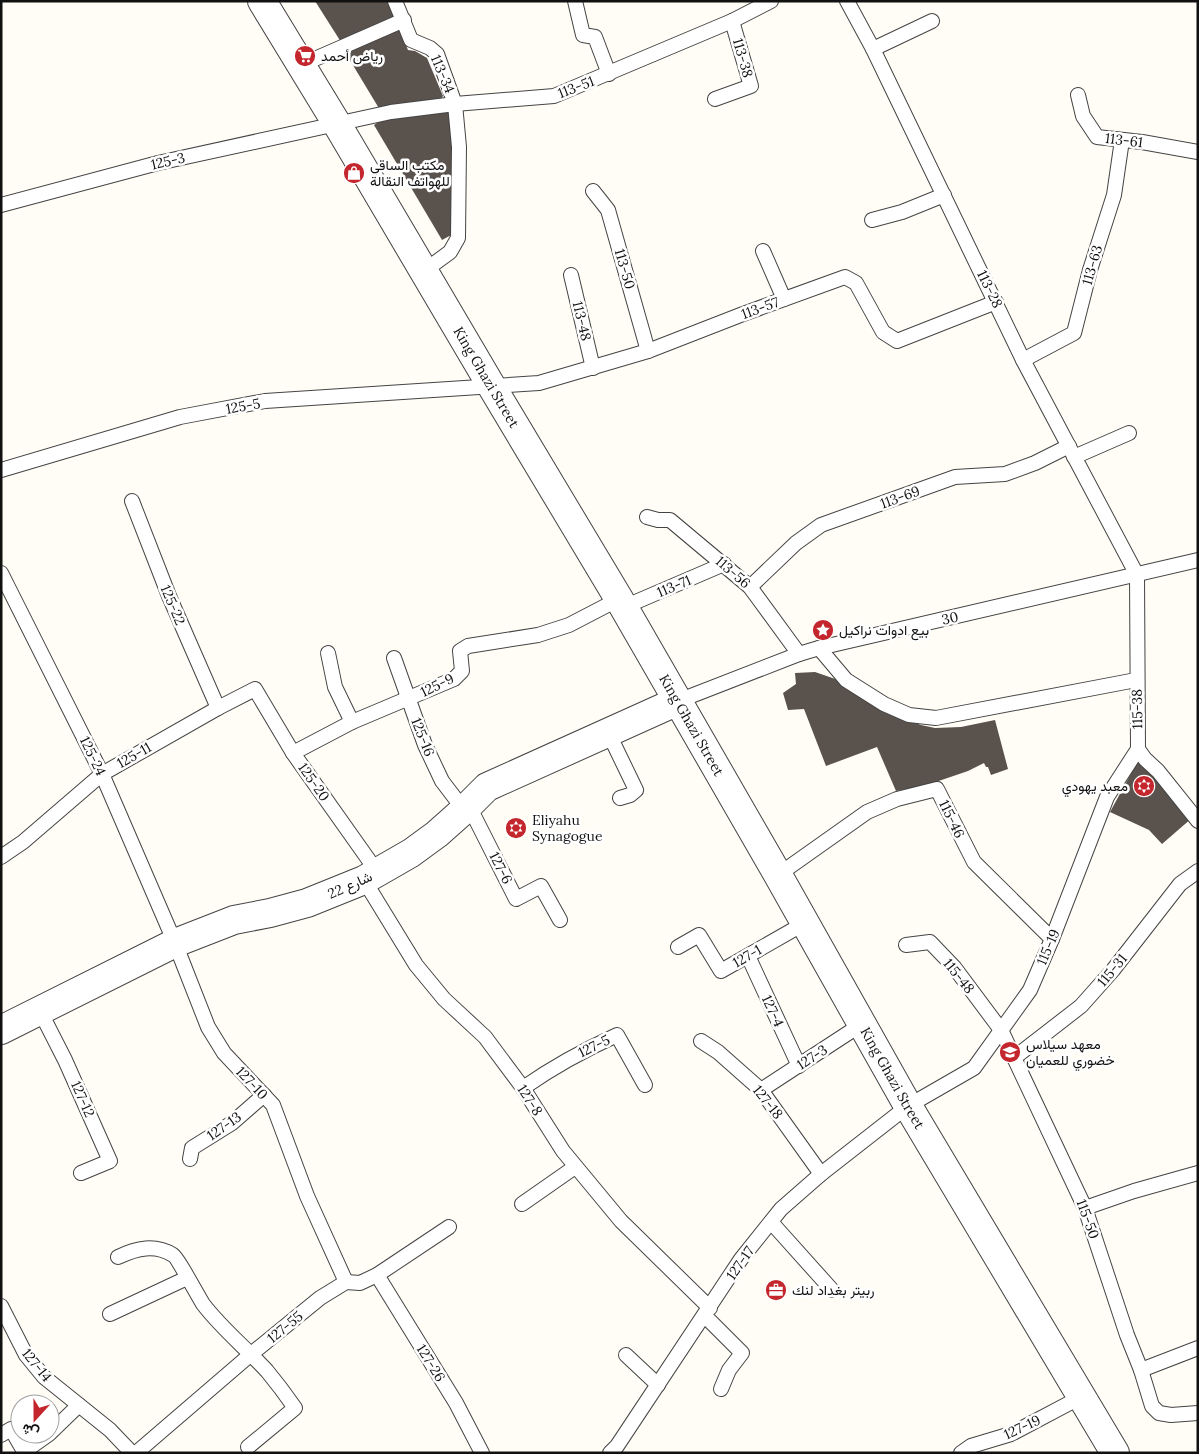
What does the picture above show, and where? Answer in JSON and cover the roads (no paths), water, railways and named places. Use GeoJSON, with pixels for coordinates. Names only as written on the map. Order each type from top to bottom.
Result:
{"type":"FeatureCollection","features":[{"type":"Feature","properties":{"kind":"street","name":"King Ghazi Street"},"geometry":{"type":"LineString","coordinates":[[262,1],[622,603],[908,1106],[1115,1453]]}},
{"type":"Feature","properties":{"kind":"street","name":"شارع 22"},"geometry":{"type":"LineString","coordinates":[[1,1030],[175,943],[234,920],[307,903],[371,876],[411,853],[437,834],[487,787],[678,701]]}},
{"type":"Feature","properties":{"kind":"lane","name":"113-34"},"geometry":{"type":"LineString","coordinates":[[394,1],[404,20],[411,40],[430,48],[437,54],[455,104],[459,147],[458,238],[450,252],[424,271]]}},
{"type":"Feature","properties":{"kind":"lane"},"geometry":{"type":"LineString","coordinates":[[575,1],[583,35],[595,37],[609,74]]}},
{"type":"Feature","properties":{"kind":"lane","name":"113-51"},"geometry":{"type":"LineString","coordinates":[[337,124],[391,112],[455,104],[554,96],[732,21],[772,1]]}},
{"type":"Feature","properties":{"kind":"lane","name":"113-28"},"geometry":{"type":"LineString","coordinates":[[847,1],[873,49],[1023,360],[1137,575]]}},
{"type":"Feature","properties":{"kind":"lane"},"geometry":{"type":"LineString","coordinates":[[301,65],[404,20]]}},
{"type":"Feature","properties":{"kind":"lane","name":"113-38"},"geometry":{"type":"LineString","coordinates":[[715,99],[751,86],[732,21]]}},
{"type":"Feature","properties":{"kind":"lane"},"geometry":{"type":"LineString","coordinates":[[873,49],[932,21]]}},
{"type":"Feature","properties":{"kind":"lane","name":"113-61"},"geometry":{"type":"LineString","coordinates":[[1078,94],[1083,116],[1097,137],[1198,152]]}},
{"type":"Feature","properties":{"kind":"lane","name":"125-3"},"geometry":{"type":"LineString","coordinates":[[1,205],[158,163],[337,124]]}},
{"type":"Feature","properties":{"kind":"lane","name":"113-63"},"geometry":{"type":"LineString","coordinates":[[1023,360],[1074,333],[1090,270],[1114,196],[1122,140]]}},
{"type":"Feature","properties":{"kind":"lane","name":"113-50"},"geometry":{"type":"LineString","coordinates":[[593,191],[608,210],[648,351]]}},
{"type":"Feature","properties":{"kind":"lane"},"geometry":{"type":"LineString","coordinates":[[872,220],[902,212],[944,195]]}},
{"type":"Feature","properties":{"kind":"lane"},"geometry":{"type":"LineString","coordinates":[[763,251],[784,299]]}},
{"type":"Feature","properties":{"kind":"lane","name":"113-48"},"geometry":{"type":"LineString","coordinates":[[571,275],[593,368]]}},
{"type":"Feature","properties":{"kind":"lane","name":"113-57"},"geometry":{"type":"LineString","coordinates":[[492,388],[539,383],[648,351],[845,277],[856,283],[882,332],[897,341],[996,302]]}},
{"type":"Feature","properties":{"kind":"lane","name":"125-5"},"geometry":{"type":"LineString","coordinates":[[1,470],[180,417],[265,402],[492,388]]}},
{"type":"Feature","properties":{"kind":"lane","name":"113-69"},"geometry":{"type":"LineString","coordinates":[[750,587],[796,543],[822,525],[955,477],[1004,474],[1129,433]]}},
{"type":"Feature","properties":{"kind":"lane","name":"125-22"},"geometry":{"type":"LineString","coordinates":[[132,501],[169,596],[218,708]]}},
{"type":"Feature","properties":{"kind":"lane","name":"113-56"},"geometry":{"type":"LineString","coordinates":[[646,517],[670,520],[750,587],[800,654]]}},
{"type":"Feature","properties":{"kind":"lane","name":"30"},"geometry":{"type":"LineString","coordinates":[[678,701],[819,648],[1198,560]]}},
{"type":"Feature","properties":{"kind":"lane","name":"113-71"},"geometry":{"type":"LineString","coordinates":[[622,603],[724,564]]}},
{"type":"Feature","properties":{"kind":"lane","name":"125-24"},"geometry":{"type":"LineString","coordinates":[[1,573],[102,774],[175,943]]}},
{"type":"Feature","properties":{"kind":"lane","name":"115-38"},"geometry":{"type":"LineString","coordinates":[[1137,575],[1136,680],[1138,749],[1198,821]]}},
{"type":"Feature","properties":{"kind":"lane","name":"125-9"},"geometry":{"type":"LineString","coordinates":[[294,753],[352,722],[454,679],[462,671],[460,651],[468,646],[538,635],[569,625],[622,603]]}},
{"type":"Feature","properties":{"kind":"lane"},"geometry":{"type":"LineString","coordinates":[[819,648],[846,680],[884,704],[909,715],[936,718],[1136,680]]}},
{"type":"Feature","properties":{"kind":"lane"},"geometry":{"type":"LineString","coordinates":[[328,654],[334,687],[352,722]]}},
{"type":"Feature","properties":{"kind":"lane","name":"125-16"},"geometry":{"type":"LineString","coordinates":[[394,658],[425,745],[442,781],[466,808]]}},
{"type":"Feature","properties":{"kind":"lane","name":"125-11"},"geometry":{"type":"LineString","coordinates":[[1,857],[23,842],[102,774],[254,689]]}},
{"type":"Feature","properties":{"kind":"lane","name":"125-20"},"geometry":{"type":"LineString","coordinates":[[254,689],[371,876]]}},
{"type":"Feature","properties":{"kind":"lane"},"geometry":{"type":"LineString","coordinates":[[608,732],[636,790],[630,795],[620,798]]}},
{"type":"Feature","properties":{"kind":"lane","name":"115-19"},"geometry":{"type":"LineString","coordinates":[[908,1106],[974,1068],[1030,990],[1052,939],[1107,797],[1138,749]]}},
{"type":"Feature","properties":{"kind":"lane","name":"115-46"},"geometry":{"type":"LineString","coordinates":[[778,875],[867,812],[897,799],[937,789],[974,862],[1052,939]]}},
{"type":"Feature","properties":{"kind":"lane","name":"127-6"},"geometry":{"type":"LineString","coordinates":[[466,808],[516,898],[541,886],[560,920]]}},
{"type":"Feature","properties":{"kind":"lane","name":"115-31"},"geometry":{"type":"LineString","coordinates":[[1014,1058],[1081,1006],[1113,970],[1180,884],[1198,871]]}},
{"type":"Feature","properties":{"kind":"lane","name":"127-8"},"geometry":{"type":"LineString","coordinates":[[371,876],[416,965],[444,999],[485,1037],[523,1088],[562,1151],[620,1221],[708,1312],[742,1353],[729,1370],[721,1389]]}},
{"type":"Feature","properties":{"kind":"lane","name":"127-1"},"geometry":{"type":"LineString","coordinates":[[678,947],[699,934],[721,971],[804,923]]}},
{"type":"Feature","properties":{"kind":"lane","name":"115-48"},"geometry":{"type":"LineString","coordinates":[[906,945],[930,942],[954,967],[1001,1030]]}},
{"type":"Feature","properties":{"kind":"lane","name":"127-10"},"geometry":{"type":"LineString","coordinates":[[175,943],[208,1027],[224,1053],[273,1105],[307,1196],[346,1282]]}},
{"type":"Feature","properties":{"kind":"lane","name":"127-4"},"geometry":{"type":"LineString","coordinates":[[748,956],[798,1066]]}},
{"type":"Feature","properties":{"kind":"lane","name":"127-12"},"geometry":{"type":"LineString","coordinates":[[40,1011],[65,1060],[110,1161],[81,1173]]}},
{"type":"Feature","properties":{"kind":"lane","name":"127-3"},"geometry":{"type":"LineString","coordinates":[[761,1090],[862,1024]]}},
{"type":"Feature","properties":{"kind":"lane","name":"115-50"},"geometry":{"type":"LineString","coordinates":[[1001,1030],[1085,1208],[1126,1335],[1141,1370],[1152,1406],[1159,1413],[1171,1415],[1198,1413]]}},
{"type":"Feature","properties":{"kind":"lane","name":"127-5"},"geometry":{"type":"LineString","coordinates":[[523,1088],[544,1073],[577,1054],[616,1035],[646,1084]]}},
{"type":"Feature","properties":{"kind":"lane","name":"127-18"},"geometry":{"type":"LineString","coordinates":[[701,1041],[718,1052],[761,1090],[821,1174]]}},
{"type":"Feature","properties":{"kind":"lane","name":"127-13"},"geometry":{"type":"LineString","coordinates":[[190,1159],[192,1148],[232,1123],[264,1095]]}},
{"type":"Feature","properties":{"kind":"lane","name":"127-17"},"geometry":{"type":"LineString","coordinates":[[610,1453],[708,1312],[741,1259],[781,1209],[821,1174],[908,1106]]}},
{"type":"Feature","properties":{"kind":"lane"},"geometry":{"type":"LineString","coordinates":[[522,1204],[576,1167]]}},
{"type":"Feature","properties":{"kind":"lane"},"geometry":{"type":"LineString","coordinates":[[1085,1208],[1134,1191],[1198,1173]]}},
{"type":"Feature","properties":{"kind":"lane"},"geometry":{"type":"LineString","coordinates":[[771,1222],[832,1290]]}},
{"type":"Feature","properties":{"kind":"lane","name":"127-55"},"geometry":{"type":"LineString","coordinates":[[136,1453],[250,1355],[320,1298],[346,1282],[360,1283],[378,1276],[448,1227]]}},
{"type":"Feature","properties":{"kind":"lane"},"geometry":{"type":"LineString","coordinates":[[118,1257],[132,1250],[148,1248],[164,1250],[176,1256],[187,1278],[210,1312],[228,1334],[266,1371],[294,1408],[248,1446]]}},
{"type":"Feature","properties":{"kind":"lane","name":"127-26"},"geometry":{"type":"LineString","coordinates":[[378,1276],[456,1403],[482,1453]]}},
{"type":"Feature","properties":{"kind":"lane"},"geometry":{"type":"LineString","coordinates":[[110,1314],[187,1278]]}},
{"type":"Feature","properties":{"kind":"lane","name":"127-14"},"geometry":{"type":"LineString","coordinates":[[1,1306],[7,1330],[44,1378],[110,1430],[132,1453]]}},
{"type":"Feature","properties":{"kind":"lane"},"geometry":{"type":"LineString","coordinates":[[1141,1370],[1198,1348]]}},
{"type":"Feature","properties":{"kind":"lane"},"geometry":{"type":"LineString","coordinates":[[626,1356],[658,1385]]}},
{"type":"Feature","properties":{"kind":"lane","name":"127-19"},"geometry":{"type":"LineString","coordinates":[[961,1453],[971,1446],[1011,1434],[1081,1397]]}},
{"type":"Feature","properties":{"kind":"lane"},"geometry":{"type":"LineString","coordinates":[[60,1423],[78,1405]]}},
{"type":"Feature","properties":{"kind":"lane"},"geometry":{"type":"LineString","coordinates":[[1,1435],[11,1429],[25,1452],[36,1444]]}},
{"type":"Feature","properties":{"kind":"place","name":"رياض أحمد"},"geometry":{"type":"Point","coordinates":[305,56]}},
{"type":"Feature","properties":{"kind":"place","name":"مكتب الساقي للهواتف النقالة"},"geometry":{"type":"Point","coordinates":[354,173]}},
{"type":"Feature","properties":{"kind":"place","name":"بيع ادوات نراكيل"},"geometry":{"type":"Point","coordinates":[823,630]}},
{"type":"Feature","properties":{"kind":"place","name":"معبد يهودي"},"geometry":{"type":"Point","coordinates":[1144,786]}},
{"type":"Feature","properties":{"kind":"place","name":"Eliyahu Synagogue"},"geometry":{"type":"Point","coordinates":[516,828]}},
{"type":"Feature","properties":{"kind":"place","name":"معهد سيلاس خضوري للعميان"},"geometry":{"type":"Point","coordinates":[1010,1052]}},
{"type":"Feature","properties":{"kind":"place","name":"ربيتر بغداد لنك"},"geometry":{"type":"Point","coordinates":[776,1290]}}]}
